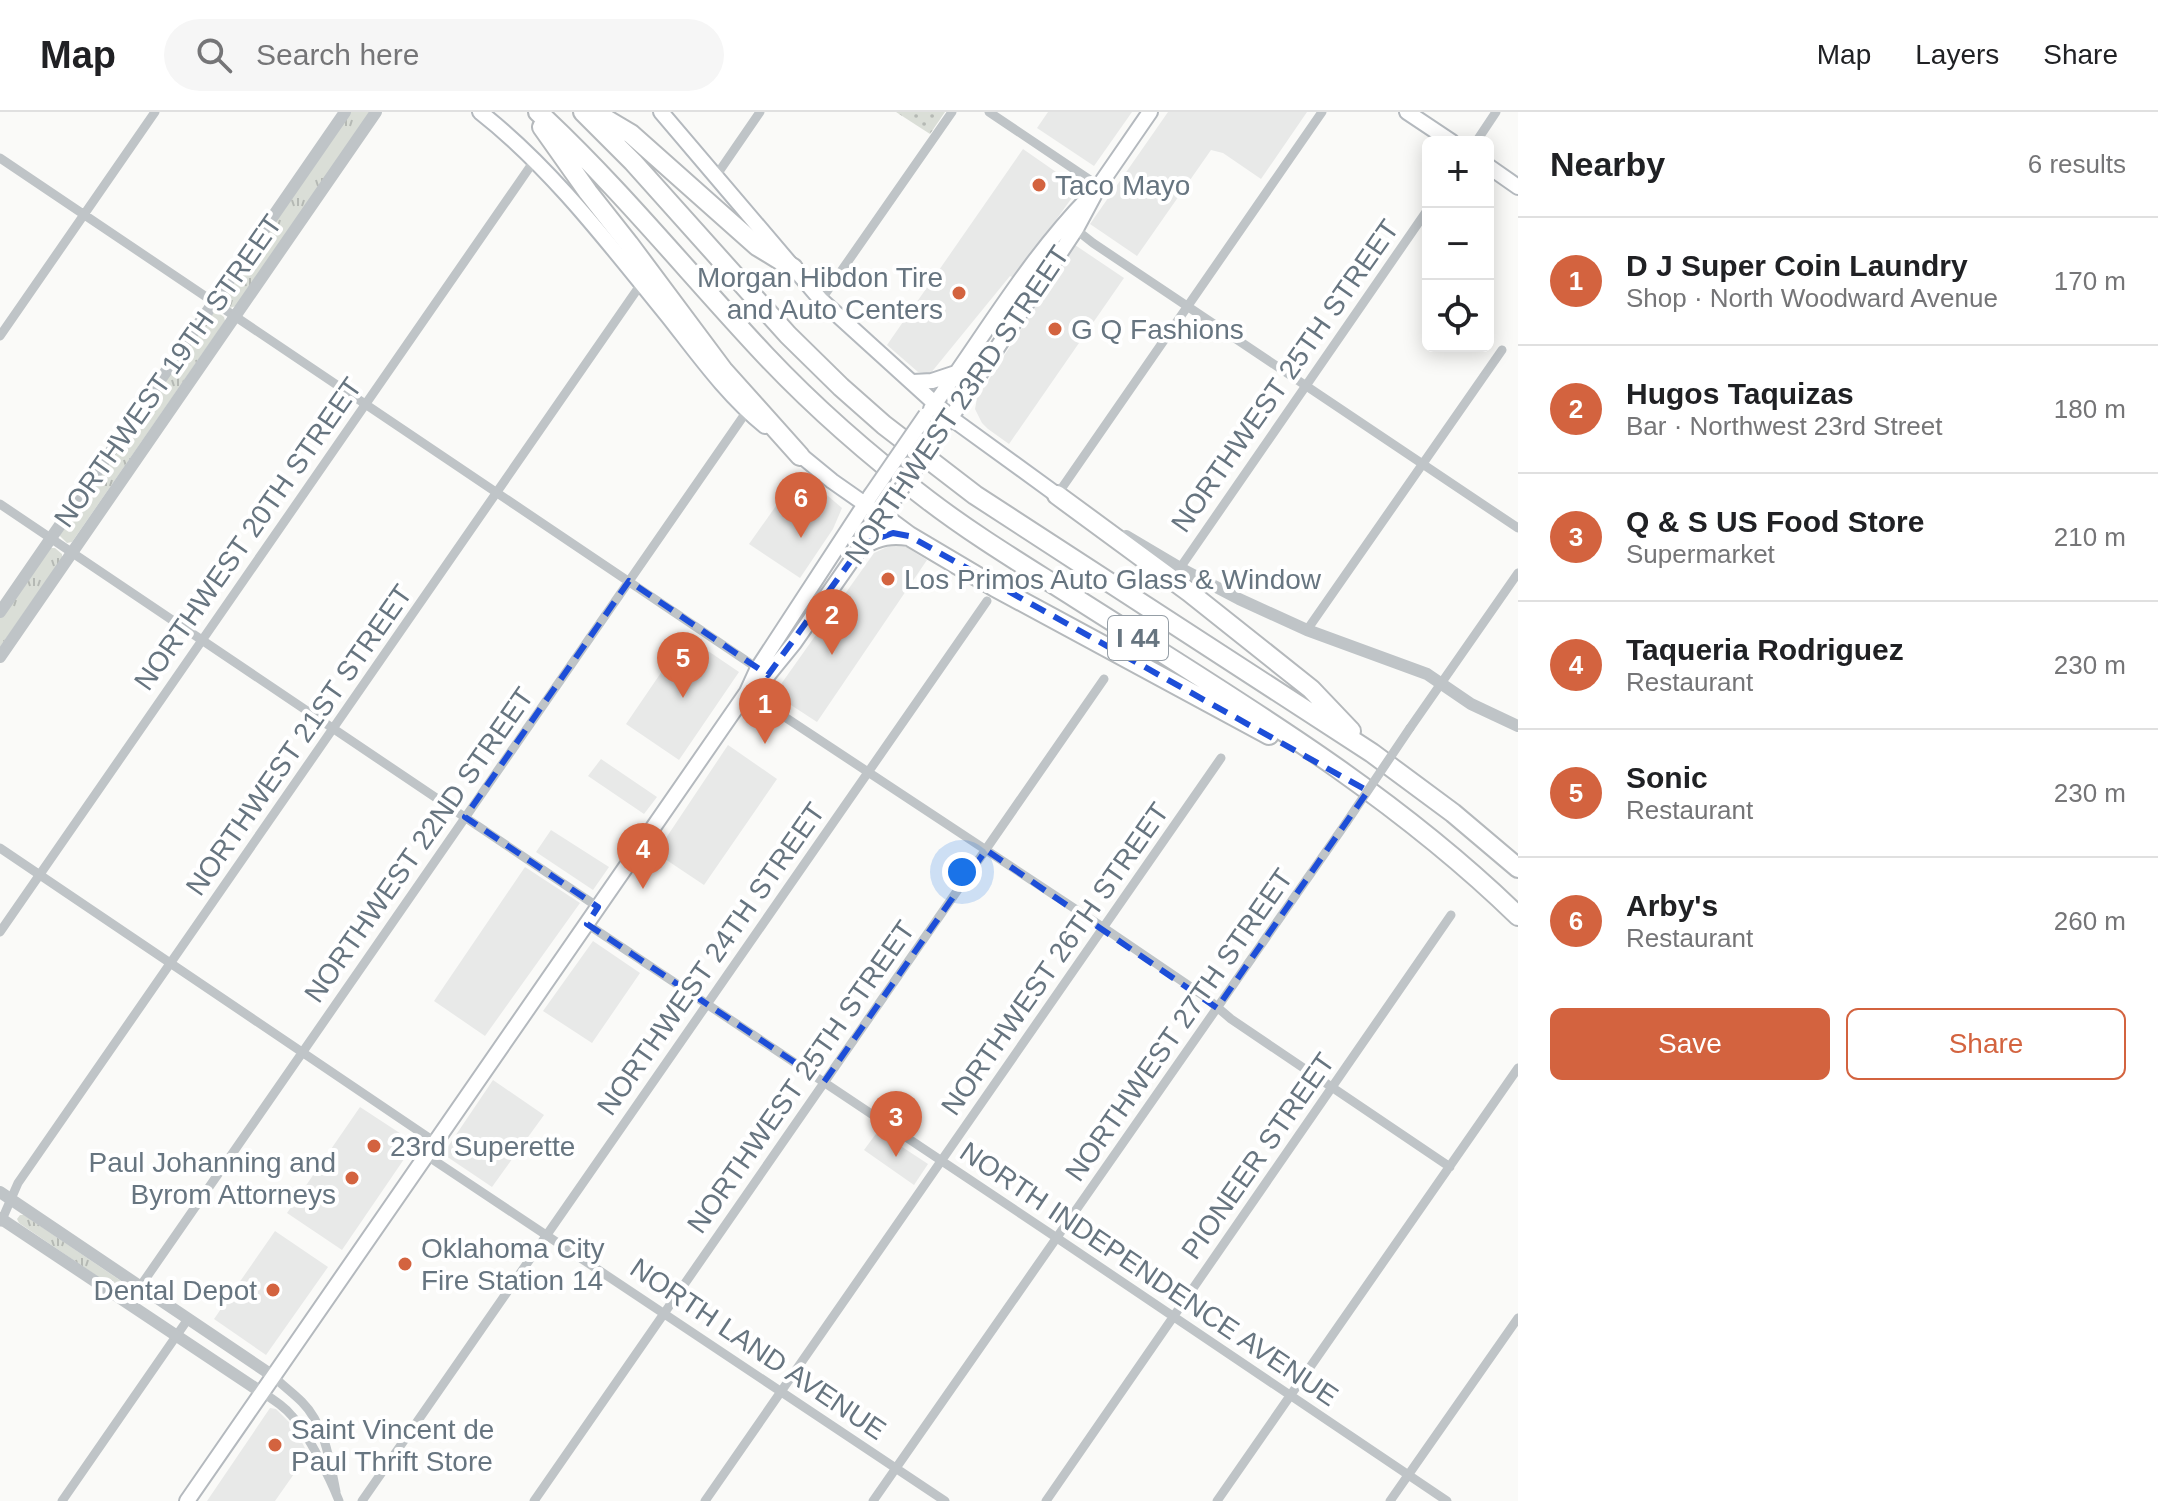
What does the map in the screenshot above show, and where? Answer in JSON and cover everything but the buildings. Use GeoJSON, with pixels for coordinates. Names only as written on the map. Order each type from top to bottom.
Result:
{"type":"FeatureCollection","features":[{"type":"Feature","properties":{"kind":"highway"},"geometry":{"type":"LineString","coordinates":[[531,112],[723,370],[800,456]]}},
{"type":"Feature","properties":{"kind":"highway","name":"I 44"},"geometry":{"type":"LineString","coordinates":[[538,112],[617,190],[776,366],[866,451],[955,520],[1360,785],[1460,863],[1518,916]]}},
{"type":"Feature","properties":{"kind":"highway","name":"I 44"},"geometry":{"type":"LineString","coordinates":[[583,112],[633,162],[788,335],[884,425],[987,503],[1372,753],[1453,813],[1518,868]]}},
{"type":"Feature","properties":{"kind":"highway"},"geometry":{"type":"LineString","coordinates":[[594,112],[631,134],[757,246],[793,268]]}},
{"type":"Feature","properties":{"kind":"highway"},"geometry":{"type":"LineString","coordinates":[[1057,495],[1189,592],[1311,689],[1372,753]]}},
{"type":"Feature","properties":{"kind":"highway"},"geometry":{"type":"LineString","coordinates":[[885,512],[909,536],[995,587],[1360,785]]}},
{"type":"Feature","properties":{"kind":"highway"},"geometry":{"type":"LineString","coordinates":[[863,544],[885,534],[909,536]]}},
{"type":"Feature","properties":{"kind":"main road"},"geometry":{"type":"LineString","coordinates":[[480,112],[534,161],[579,210],[747,411],[800,456],[885,512]]}},
{"type":"Feature","properties":{"kind":"main road"},"geometry":{"type":"LineString","coordinates":[[661,112],[821,300],[913,382],[930,410],[1057,495]]}},
{"type":"Feature","properties":{"kind":"main road","name":"NORTHWEST 23RD STREET"},"geometry":{"type":"LineString","coordinates":[[763,672],[794,643],[947,423],[1071,225],[1150,112]]}},
{"type":"Feature","properties":{"kind":"main road"},"geometry":{"type":"LineString","coordinates":[[1407,112],[1443,136]]}},
{"type":"Feature","properties":{"kind":"main road"},"geometry":{"type":"LineString","coordinates":[[1494,170],[1518,187]]}},
{"type":"Feature","properties":{"kind":"main road","name":"NORTHWEST 23RD STREET"},"geometry":{"type":"LineString","coordinates":[[187,1501],[763,672],[868,500],[930,410],[1033,263],[1071,225]]}},
{"type":"Feature","properties":{"kind":"main road"},"geometry":{"type":"LineString","coordinates":[[913,382],[932,381],[956,373]]}},
{"type":"Feature","properties":{"kind":"street"},"geometry":{"type":"LineString","coordinates":[[0,336],[155,112]]}},
{"type":"Feature","properties":{"kind":"street","name":"NORTHWEST 19TH STREET"},"geometry":{"type":"LineString","coordinates":[[0,612],[345,112]]}},
{"type":"Feature","properties":{"kind":"street","name":"NORTHWEST 19TH STREET"},"geometry":{"type":"LineString","coordinates":[[0,657],[376,112]]}},
{"type":"Feature","properties":{"kind":"street"},"geometry":{"type":"LineString","coordinates":[[716,176],[760,112]]}},
{"type":"Feature","properties":{"kind":"street"},"geometry":{"type":"LineString","coordinates":[[821,300],[952,112]]}},
{"type":"Feature","properties":{"kind":"street"},"geometry":{"type":"LineString","coordinates":[[989,112],[1099,186]]}},
{"type":"Feature","properties":{"kind":"street"},"geometry":{"type":"LineString","coordinates":[[1322,112],[1057,495],[1239,599],[1307,630],[1427,674],[1471,704],[1518,726]]}},
{"type":"Feature","properties":{"kind":"street"},"geometry":{"type":"LineString","coordinates":[[1480,136],[1496,112]]}},
{"type":"Feature","properties":{"kind":"street"},"geometry":{"type":"LineString","coordinates":[[0,158],[763,672]]}},
{"type":"Feature","properties":{"kind":"street","name":"NORTHWEST 20TH STREET"},"geometry":{"type":"LineString","coordinates":[[0,932],[534,161]]}},
{"type":"Feature","properties":{"kind":"street","name":"NORTHWEST 25TH STREET"},"geometry":{"type":"LineString","coordinates":[[1180,568],[1422,218]]}},
{"type":"Feature","properties":{"kind":"street"},"geometry":{"type":"LineString","coordinates":[[1071,225],[1093,243],[1518,528]]}},
{"type":"Feature","properties":{"kind":"street","name":"NORTHWEST 21ST STREET"},"geometry":{"type":"LineString","coordinates":[[1,1221],[6,1196],[171,964],[641,284]]}},
{"type":"Feature","properties":{"kind":"street"},"geometry":{"type":"LineString","coordinates":[[1307,630],[1502,350]]}},
{"type":"Feature","properties":{"kind":"street","name":"NORTHWEST 22ND STREET"},"geometry":{"type":"LineString","coordinates":[[128,1304],[747,411]]}},
{"type":"Feature","properties":{"kind":"street"},"geometry":{"type":"LineString","coordinates":[[0,504],[598,907]]}},
{"type":"Feature","properties":{"kind":"street","name":"NORTHWEST 27TH STREET"},"geometry":{"type":"LineString","coordinates":[[873,1501],[1518,573]]}},
{"type":"Feature","properties":{"kind":"street","name":"NORTHWEST 24TH STREET"},"geometry":{"type":"LineString","coordinates":[[362,1501],[987,601]]}},
{"type":"Feature","properties":{"kind":"street","name":"NORTHWEST 25TH STREET"},"geometry":{"type":"LineString","coordinates":[[534,1501],[1104,679]]}},
{"type":"Feature","properties":{"kind":"street"},"geometry":{"type":"LineString","coordinates":[[747,692],[1104,928],[1204,996],[1231,1019],[1450,1167]]}},
{"type":"Feature","properties":{"kind":"street","name":"NORTHWEST 26TH STREET"},"geometry":{"type":"LineString","coordinates":[[705,1501],[1221,758]]}},
{"type":"Feature","properties":{"kind":"street","name":"NORTH LAND AVENUE"},"geometry":{"type":"LineString","coordinates":[[0,848],[303,1052],[546,1234],[945,1501]]}},
{"type":"Feature","properties":{"kind":"street","name":"PIONEER STREET"},"geometry":{"type":"LineString","coordinates":[[1046,1501],[1451,915]]}},
{"type":"Feature","properties":{"kind":"street","name":"NORTH INDEPENDENCE AVENUE"},"geometry":{"type":"LineString","coordinates":[[587,924],[1447,1501]]}},
{"type":"Feature","properties":{"kind":"street"},"geometry":{"type":"LineString","coordinates":[[1217,1501],[1518,1068]]}},
{"type":"Feature","properties":{"kind":"street"},"geometry":{"type":"LineString","coordinates":[[6,1196],[273,1376],[304,1403],[327,1449],[337,1497]]}},
{"type":"Feature","properties":{"kind":"street"},"geometry":{"type":"LineString","coordinates":[[1,1221],[279,1403],[301,1428],[337,1497]]}},
{"type":"Feature","properties":{"kind":"street"},"geometry":{"type":"LineString","coordinates":[[1390,1501],[1518,1318]]}},
{"type":"Feature","properties":{"kind":"street"},"geometry":{"type":"LineString","coordinates":[[62,1501],[188,1319]]}},
{"type":"Feature","properties":{"kind":"highlighted area"},"geometry":{"type":"Polygon","coordinates":[[[893,533],[909,536],[1368,791],[1217,1008],[986,850],[824,1082],[587,924],[598,907],[465,817],[629,581],[768,675],[863,544],[893,533]]]}},
{"type":"Feature","properties":{"kind":"shaded area"},"geometry":{"type":"Polygon","coordinates":[[[1048,112],[1132,112],[1094,166],[1037,128],[1048,112]]]}},
{"type":"Feature","properties":{"kind":"shaded area"},"geometry":{"type":"Polygon","coordinates":[[[1168,112],[1307,112],[1261,179],[1223,153],[1211,150],[1137,256],[1090,224],[1168,112]]]}},
{"type":"Feature","properties":{"kind":"shaded area"},"geometry":{"type":"Polygon","coordinates":[[[1023,149],[1079,188],[1014,278],[1010,276],[930,374],[918,372],[887,345],[1023,149]]]}},
{"type":"Feature","properties":{"kind":"shaded area","name":"G Q Fashions"},"geometry":{"type":"Polygon","coordinates":[[[1075,245],[1124,278],[1009,444],[982,423],[975,409],[977,398],[1075,245]]]}},
{"type":"Feature","properties":{"kind":"shaded area"},"geometry":{"type":"Polygon","coordinates":[[[800,472],[842,508],[833,529],[800,578],[749,544],[800,472]]]}},
{"type":"Feature","properties":{"kind":"shaded area"},"geometry":{"type":"Polygon","coordinates":[[[898,542],[927,560],[817,722],[774,694],[874,553],[898,542]]]}},
{"type":"Feature","properties":{"kind":"shaded area"},"geometry":{"type":"Polygon","coordinates":[[[686,636],[739,672],[679,760],[626,724],[686,636]]]}},
{"type":"Feature","properties":{"kind":"shaded area"},"geometry":{"type":"Polygon","coordinates":[[[728,745],[777,779],[704,885],[656,853],[728,745]]]}},
{"type":"Feature","properties":{"kind":"shaded area"},"geometry":{"type":"Polygon","coordinates":[[[601,759],[657,797],[644,814],[588,776],[601,759]]]}},
{"type":"Feature","properties":{"kind":"shaded area"},"geometry":{"type":"Polygon","coordinates":[[[551,830],[609,867],[593,890],[536,852],[551,830]]]}},
{"type":"Feature","properties":{"kind":"shaded area"},"geometry":{"type":"Polygon","coordinates":[[[525,867],[580,903],[485,1036],[434,1001],[525,867]]]}},
{"type":"Feature","properties":{"kind":"shaded area"},"geometry":{"type":"Polygon","coordinates":[[[593,941],[640,973],[592,1043],[543,1011],[593,941]]]}},
{"type":"Feature","properties":{"kind":"shaded area"},"geometry":{"type":"Polygon","coordinates":[[[493,1080],[544,1115],[492,1187],[443,1154],[493,1080]]]}},
{"type":"Feature","properties":{"kind":"shaded area"},"geometry":{"type":"Polygon","coordinates":[[[360,1107],[415,1143],[342,1250],[287,1213],[360,1107]]]}},
{"type":"Feature","properties":{"kind":"shaded area"},"geometry":{"type":"Polygon","coordinates":[[[878,1131],[928,1164],[914,1185],[864,1150],[878,1131]]]}},
{"type":"Feature","properties":{"kind":"shaded area"},"geometry":{"type":"Polygon","coordinates":[[[275,1231],[328,1267],[266,1355],[214,1319],[275,1231]]]}},
{"type":"Feature","properties":{"kind":"shaded area","name":"Saint Vincent de Paul Thrift Store"},"geometry":{"type":"Polygon","coordinates":[[[270,1408],[276,1409],[294,1427],[308,1454],[275,1501],[207,1501],[270,1408]]]}},
{"type":"Feature","properties":{"kind":"green space"},"geometry":{"type":"Polygon","coordinates":[[[350,112],[371,112],[236,306],[230,308],[222,297],[350,112]]]}},
{"type":"Feature","properties":{"kind":"green space"},"geometry":{"type":"Polygon","coordinates":[[[896,112],[945,112],[930,134],[896,112]]]}},
{"type":"Feature","properties":{"kind":"green space"},"geometry":{"type":"Polygon","coordinates":[[[216,311],[225,321],[72,542],[67,543],[58,534],[211,313],[216,311]]]}},
{"type":"Feature","properties":{"kind":"green space"},"geometry":{"type":"Polygon","coordinates":[[[49,548],[55,548],[62,558],[0,647],[0,618],[49,548]]]}},
{"type":"Feature","properties":{"kind":"green space"},"geometry":{"type":"Polygon","coordinates":[[[20,1215],[127,1285],[128,1290],[122,1293],[19,1223],[17,1219],[20,1215]]]}},
{"type":"Feature","properties":{"kind":"place","name":"Taco Mayo"},"geometry":{"type":"Point","coordinates":[1039,185]}},
{"type":"Feature","properties":{"kind":"place","name":"Morgan Hibdon Tire and Auto Centers"},"geometry":{"type":"Point","coordinates":[959,293]}},
{"type":"Feature","properties":{"kind":"place","name":"G Q Fashions"},"geometry":{"type":"Point","coordinates":[1055,329]}},
{"type":"Feature","properties":{"kind":"place","name":"Arby's"},"geometry":{"type":"Point","coordinates":[801,538]}},
{"type":"Feature","properties":{"kind":"place","name":"Los Primos Auto Glass & Window"},"geometry":{"type":"Point","coordinates":[888,579]}},
{"type":"Feature","properties":{"kind":"place","name":"Hugos Taquizas"},"geometry":{"type":"Point","coordinates":[832,655]}},
{"type":"Feature","properties":{"kind":"place","name":"Sonic"},"geometry":{"type":"Point","coordinates":[683,698]}},
{"type":"Feature","properties":{"kind":"place","name":"D J Super Coin Laundry"},"geometry":{"type":"Point","coordinates":[765,744]}},
{"type":"Feature","properties":{"kind":"place","name":"Taqueria Rodriguez"},"geometry":{"type":"Point","coordinates":[643,889]}},
{"type":"Feature","properties":{"kind":"place","name":"23rd Superette"},"geometry":{"type":"Point","coordinates":[374,1146]}},
{"type":"Feature","properties":{"kind":"place","name":"Q & S US Food Store"},"geometry":{"type":"Point","coordinates":[896,1157]}},
{"type":"Feature","properties":{"kind":"place","name":"Paul Johanning and Byrom Attorneys"},"geometry":{"type":"Point","coordinates":[352,1178]}},
{"type":"Feature","properties":{"kind":"place","name":"Oklahoma City Fire Station 14"},"geometry":{"type":"Point","coordinates":[405,1264]}},
{"type":"Feature","properties":{"kind":"place","name":"Dental Depot"},"geometry":{"type":"Point","coordinates":[273,1290]}},
{"type":"Feature","properties":{"kind":"place","name":"Saint Vincent de Paul Thrift Store"},"geometry":{"type":"Point","coordinates":[275,1445]}}]}
